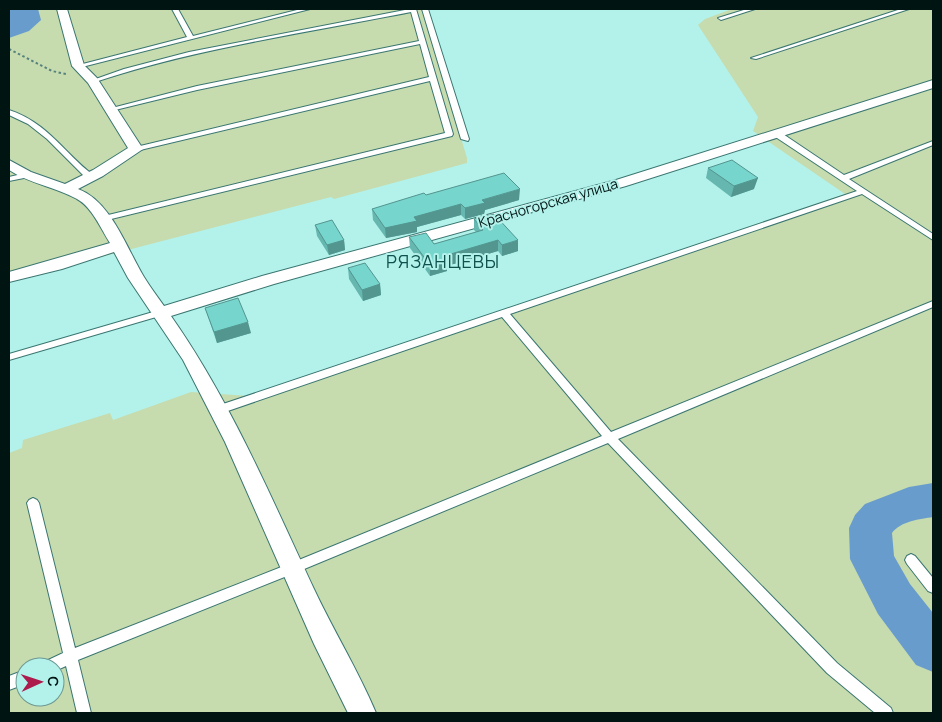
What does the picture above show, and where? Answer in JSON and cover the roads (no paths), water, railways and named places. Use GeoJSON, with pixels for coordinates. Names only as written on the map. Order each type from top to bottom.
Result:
{"type":"FeatureCollection","features":[{"type":"Feature","properties":{"kind":"street"},"geometry":{"type":"LineString","coordinates":[[62,9],[85,73],[136,148],[90,177],[66,188]]}},
{"type":"Feature","properties":{"kind":"street","name":"Красногорская улица"},"geometry":{"type":"LineString","coordinates":[[160,313],[268,280],[621,183],[933,84]]}},
{"type":"Feature","properties":{"kind":"street"},"geometry":{"type":"LineString","coordinates":[[9,164],[26,175],[84,196],[103,219],[136,278],[191,358],[218,410],[293,568],[322,636],[362,713]]}},
{"type":"Feature","properties":{"kind":"street"},"geometry":{"type":"LineString","coordinates":[[9,277],[56,265],[119,245]]}},
{"type":"Feature","properties":{"kind":"lane"},"geometry":{"type":"LineString","coordinates":[[174,9],[191,38]]}},
{"type":"Feature","properties":{"kind":"lane"},"geometry":{"type":"LineString","coordinates":[[85,73],[191,38],[291,11],[307,9]]}},
{"type":"Feature","properties":{"kind":"lane"},"geometry":{"type":"LineString","coordinates":[[425,9],[465,140]]}},
{"type":"Feature","properties":{"kind":"lane"},"geometry":{"type":"LineString","coordinates":[[721,18],[752,9]]}},
{"type":"Feature","properties":{"kind":"lane"},"geometry":{"type":"LineString","coordinates":[[754,58],[906,9]]}},
{"type":"Feature","properties":{"kind":"lane"},"geometry":{"type":"LineString","coordinates":[[85,73],[126,70],[189,54],[413,10],[449,134],[103,219]]}},
{"type":"Feature","properties":{"kind":"lane"},"geometry":{"type":"LineString","coordinates":[[111,109],[198,88],[423,42]]}},
{"type":"Feature","properties":{"kind":"lane"},"geometry":{"type":"LineString","coordinates":[[136,148],[433,78]]}},
{"type":"Feature","properties":{"kind":"lane"},"geometry":{"type":"LineString","coordinates":[[9,112],[31,122],[90,177]]}},
{"type":"Feature","properties":{"kind":"lane"},"geometry":{"type":"LineString","coordinates":[[777,134],[933,238]]}},
{"type":"Feature","properties":{"kind":"lane"},"geometry":{"type":"LineString","coordinates":[[844,178],[933,143]]}},
{"type":"Feature","properties":{"kind":"lane"},"geometry":{"type":"LineString","coordinates":[[9,179],[26,175]]}},
{"type":"Feature","properties":{"kind":"lane"},"geometry":{"type":"LineString","coordinates":[[218,410],[862,192]]}},
{"type":"Feature","properties":{"kind":"lane"},"geometry":{"type":"LineString","coordinates":[[65,659],[293,568],[933,304]]}},
{"type":"Feature","properties":{"kind":"lane"},"geometry":{"type":"LineString","coordinates":[[9,357],[160,313]]}},
{"type":"Feature","properties":{"kind":"lane"},"geometry":{"type":"LineString","coordinates":[[504,314],[610,438],[832,668],[886,713]]}},
{"type":"Feature","properties":{"kind":"lane"},"geometry":{"type":"LineString","coordinates":[[33,503],[84,713]]}},
{"type":"Feature","properties":{"kind":"lane"},"geometry":{"type":"LineString","coordinates":[[911,560],[933,587]]}},
{"type":"Feature","properties":{"kind":"water"},"geometry":{"type":"Polygon","coordinates":[[[9,9],[38,9],[41,20],[29,31],[9,38],[9,9]]]}},
{"type":"Feature","properties":{"kind":"waterway"},"geometry":{"type":"LineString","coordinates":[[933,500],[909,504],[880,516],[870,528],[872,559],[894,599],[933,649]]}},
{"type":"Feature","properties":{"kind":"district","name":"РЯЗАНЦЕВЫ"},"geometry":{"type":"Point","coordinates":[443,262]}}]}
